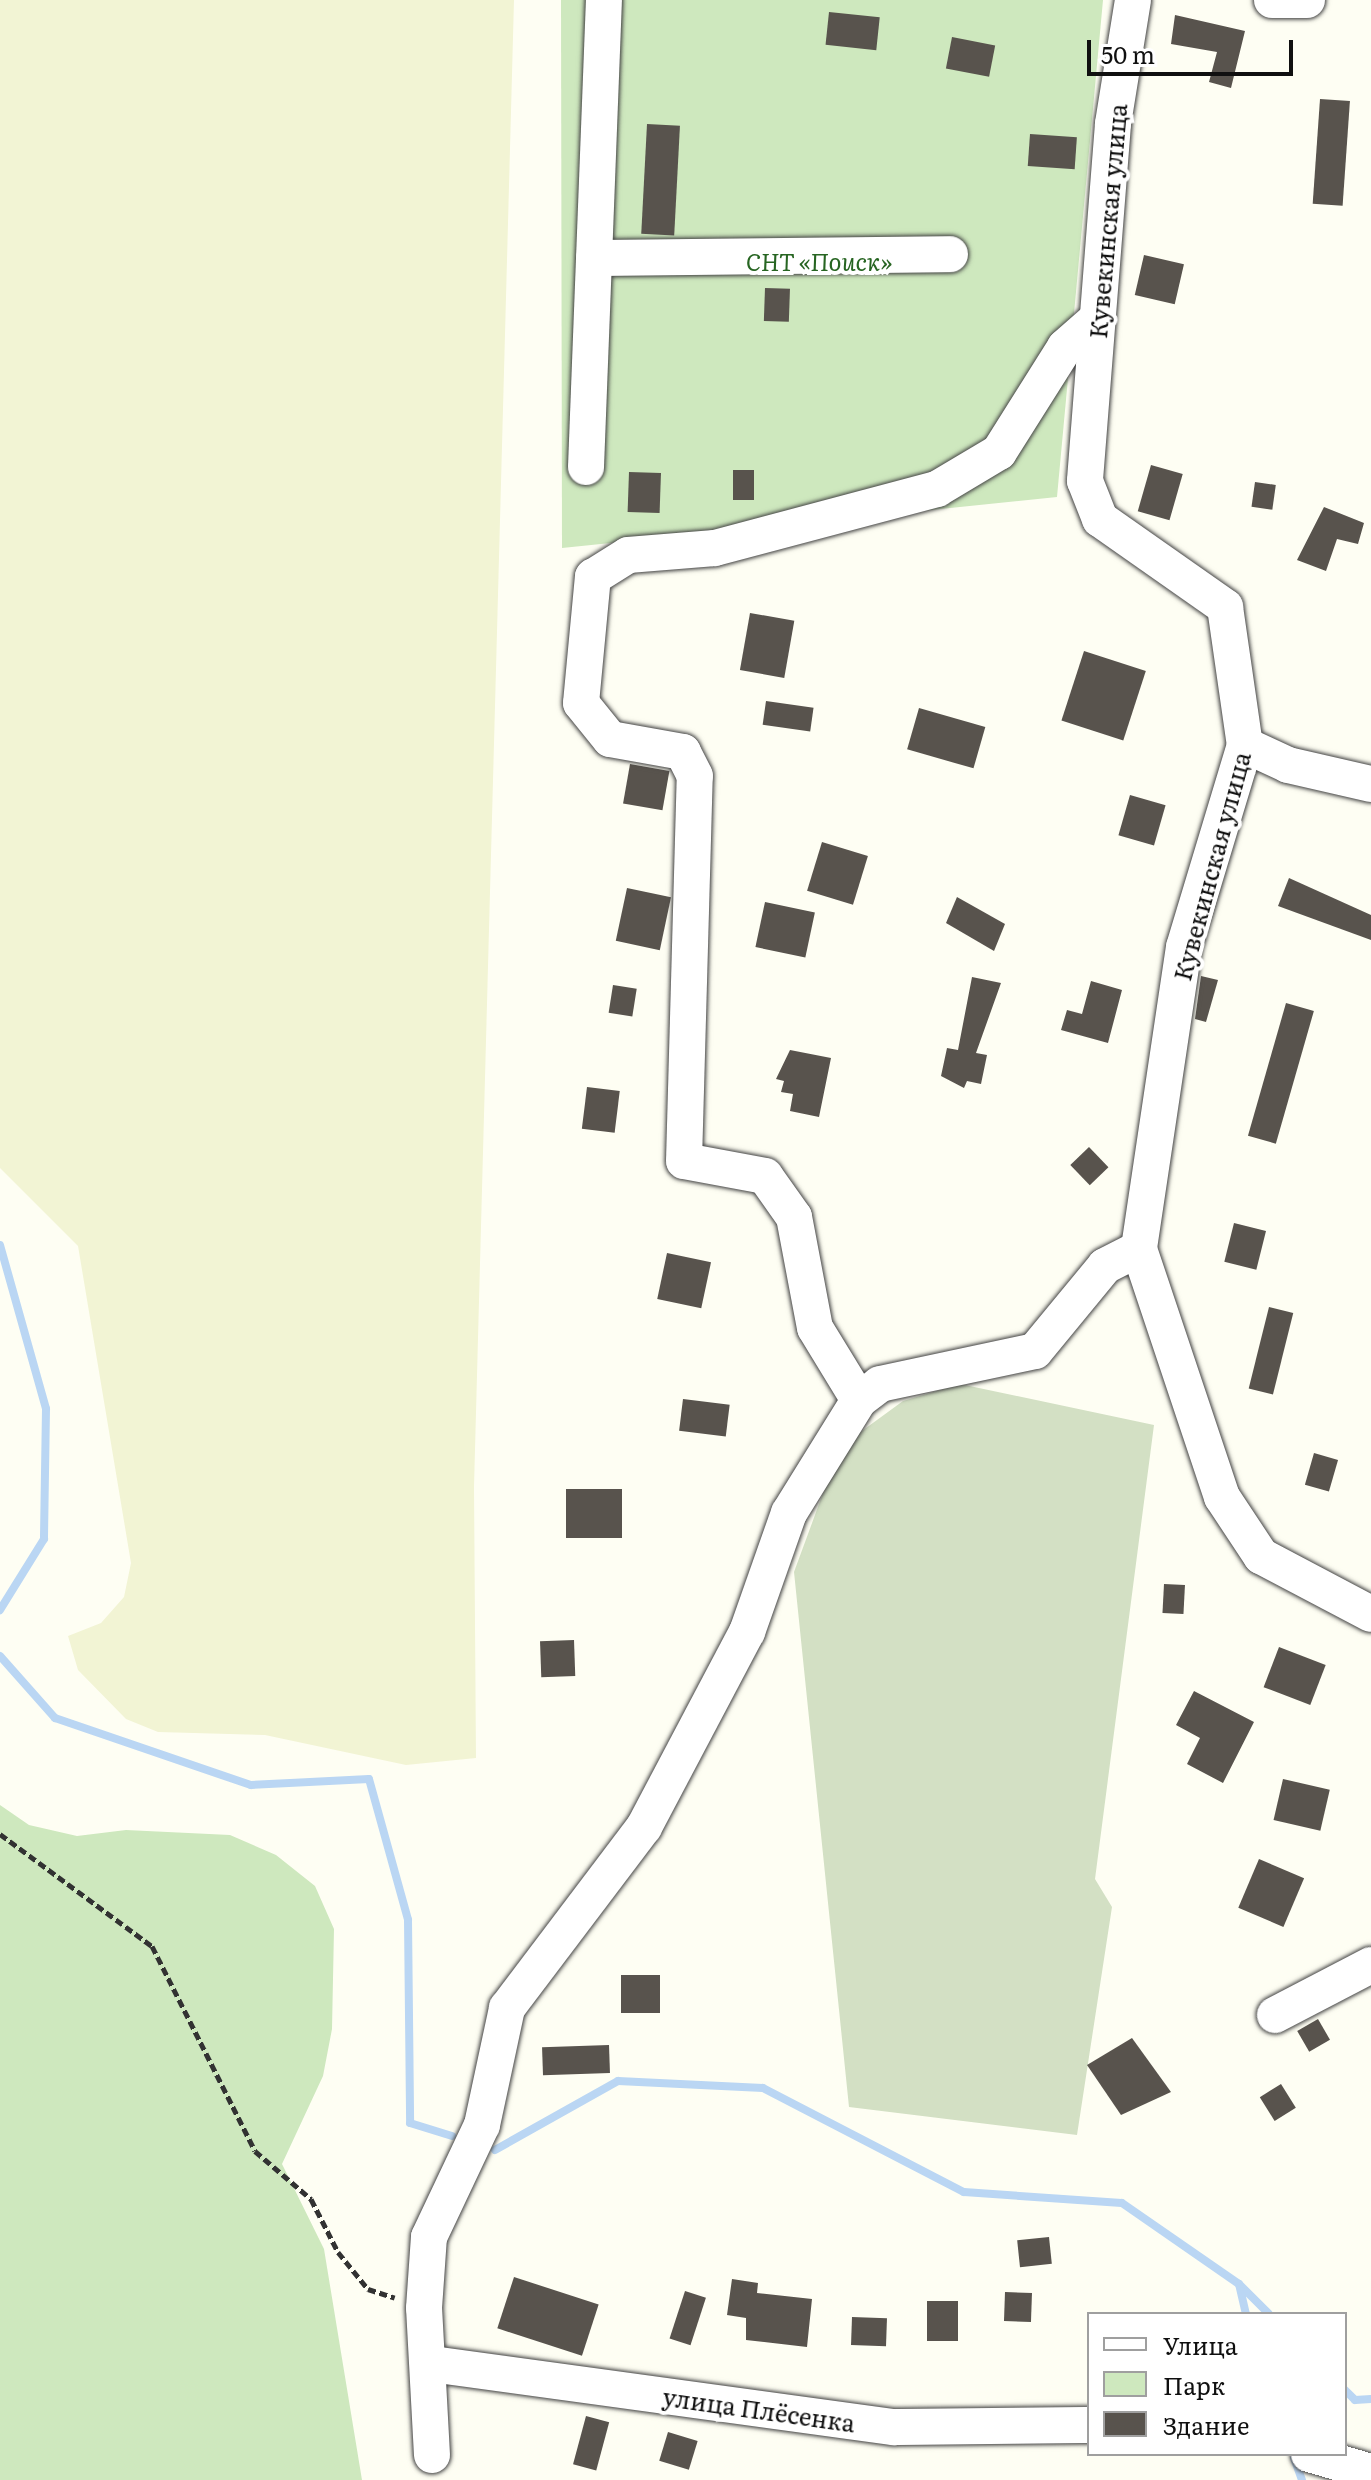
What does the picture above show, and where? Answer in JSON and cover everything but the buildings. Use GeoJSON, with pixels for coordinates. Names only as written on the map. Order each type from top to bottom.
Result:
{"type":"FeatureCollection","features":[{"type":"Feature","properties":{"kind":"street"},"geometry":{"type":"LineString","coordinates":[[586,467],[604,0]]}},
{"type":"Feature","properties":{"kind":"street","name":"Кувекинская улица"},"geometry":{"type":"LineString","coordinates":[[1133,0],[1113,124],[1085,481],[1100,519],[1225,607],[1245,745],[1184,947],[1139,1249],[1222,1497],[1261,1556],[1371,1614]]}},
{"type":"Feature","properties":{"kind":"street"},"geometry":{"type":"LineString","coordinates":[[1272,0],[1307,0]]}},
{"type":"Feature","properties":{"kind":"street"},"geometry":{"type":"LineString","coordinates":[[594,258],[950,254]]}},
{"type":"Feature","properties":{"kind":"street"},"geometry":{"type":"LineString","coordinates":[[859,1400],[815,1328],[794,1217],[765,1176],[684,1161],[695,776],[683,752],[610,739],[581,703],[593,577],[628,555],[715,548],[937,489],[999,452],[1065,347],[1098,318]]}},
{"type":"Feature","properties":{"kind":"street"},"geometry":{"type":"LineString","coordinates":[[1245,745],[1288,765],[1371,784]]}},
{"type":"Feature","properties":{"kind":"street"},"geometry":{"type":"LineString","coordinates":[[432,2455],[432,2364],[424,2308],[429,2237],[482,2125],[507,2008],[644,1827],[747,1632],[789,1513],[859,1400],[880,1384],[1035,1351],[1105,1266],[1139,1249]]}},
{"type":"Feature","properties":{"kind":"street"},"geometry":{"type":"LineString","coordinates":[[1275,2015],[1371,1965]]}},
{"type":"Feature","properties":{"kind":"street","name":"улица Плёсенка"},"geometry":{"type":"LineString","coordinates":[[432,2364],[894,2427],[1087,2425]]}},
{"type":"Feature","properties":{"kind":"street"},"geometry":{"type":"LineString","coordinates":[[1316,2456],[1371,2472]]}},
{"type":"Feature","properties":{"kind":"path"},"geometry":{"type":"LineString","coordinates":[[0,1834],[152,1946],[255,2151],[311,2199],[338,2252],[368,2289],[424,2308]]}},
{"type":"Feature","properties":{"kind":"green space"},"geometry":{"type":"Polygon","coordinates":[[[0,0],[514,0],[474,1487],[476,1758],[406,1765],[265,1735],[158,1732],[126,1719],[78,1670],[68,1636],[101,1623],[124,1597],[131,1563],[78,1246],[0,1168],[0,0]]]}},
{"type":"Feature","properties":{"kind":"green space","name":"СНТ «Поиск»"},"geometry":{"type":"Polygon","coordinates":[[[561,0],[1103,0],[1057,497],[562,548],[561,0]]]}},
{"type":"Feature","properties":{"kind":"green space"},"geometry":{"type":"Polygon","coordinates":[[[960,1384],[1154,1425],[1095,1879],[1112,1907],[1077,2135],[849,2107],[794,1572],[840,1447],[903,1401],[960,1384]]]}},
{"type":"Feature","properties":{"kind":"green space"},"geometry":{"type":"Polygon","coordinates":[[[0,1805],[29,1825],[77,1836],[126,1830],[230,1835],[276,1855],[315,1886],[334,1929],[332,2029],[323,2076],[282,2164],[324,2249],[362,2480],[0,2480],[0,1805]]]}},
{"type":"Feature","properties":{"kind":"waterway"},"geometry":{"type":"LineString","coordinates":[[0,1245],[46,1409],[44,1539],[0,1610]]}},
{"type":"Feature","properties":{"kind":"waterway"},"geometry":{"type":"LineString","coordinates":[[0,1656],[55,1718],[251,1785],[369,1779],[408,1920],[410,2123],[452,2136]]}},
{"type":"Feature","properties":{"kind":"waterway"},"geometry":{"type":"LineString","coordinates":[[495,2150],[618,2081],[763,2088],[964,2192],[1122,2203],[1239,2284],[1267,2312]]}},
{"type":"Feature","properties":{"kind":"waterway"},"geometry":{"type":"LineString","coordinates":[[1239,2284],[1246,2312]]}},
{"type":"Feature","properties":{"kind":"waterway"},"geometry":{"type":"LineString","coordinates":[[1347,2392],[1355,2400],[1371,2399]]}},
{"type":"Feature","properties":{"kind":"waterway"},"geometry":{"type":"LineString","coordinates":[[1294,2458],[1302,2480]]}}]}
